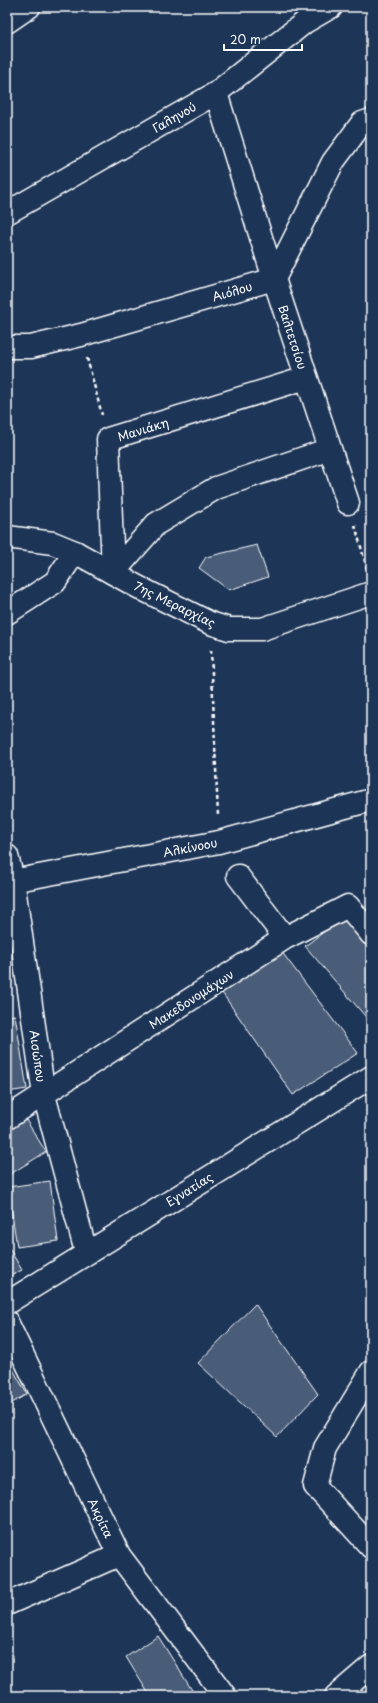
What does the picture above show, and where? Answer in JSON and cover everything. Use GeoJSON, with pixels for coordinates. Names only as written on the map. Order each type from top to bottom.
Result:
{"type":"FeatureCollection","features":[{"type":"Feature","properties":{"kind":"street"},"geometry":{"type":"LineString","coordinates":[[7,22],[29,7]]}},
{"type":"Feature","properties":{"kind":"street","name":"Γαληνού"},"geometry":{"type":"LineString","coordinates":[[7,213],[216,93],[305,22],[331,7]]}},
{"type":"Feature","properties":{"kind":"street","name":"Βαλτετσίου"},"geometry":{"type":"LineString","coordinates":[[216,93],[274,279],[348,503]]}},
{"type":"Feature","properties":{"kind":"street"},"geometry":{"type":"LineString","coordinates":[[274,279],[333,162],[362,123],[371,120]]}},
{"type":"Feature","properties":{"kind":"street","name":"Αιόλου"},"geometry":{"type":"LineString","coordinates":[[7,347],[31,347],[81,335],[274,279]]}},
{"type":"Feature","properties":{"kind":"street","name":"Μανιάκη"},"geometry":{"type":"LineString","coordinates":[[113,573],[108,439],[306,378]]}},
{"type":"Feature","properties":{"kind":"street"},"geometry":{"type":"LineString","coordinates":[[113,573],[156,524],[216,488],[330,449]]}},
{"type":"Feature","properties":{"kind":"street","name":"7ης Μεραρχίας"},"geometry":{"type":"LineString","coordinates":[[7,537],[53,543],[75,552],[210,623],[229,629],[262,629],[370,583]]}},
{"type":"Feature","properties":{"kind":"street"},"geometry":{"type":"LineString","coordinates":[[7,613],[55,582],[75,552]]}},
{"type":"Feature","properties":{"kind":"street","name":"Αλκίνοου"},"geometry":{"type":"LineString","coordinates":[[10,881],[219,842],[371,800]]}},
{"type":"Feature","properties":{"kind":"street","name":"Αισώπου"},"geometry":{"type":"LineString","coordinates":[[7,856],[44,1095],[86,1252]]}},
{"type":"Feature","properties":{"kind":"street"},"geometry":{"type":"LineString","coordinates":[[238,876],[285,938]]}},
{"type":"Feature","properties":{"kind":"street","name":"Μακεδονομάχων"},"geometry":{"type":"LineString","coordinates":[[7,1118],[285,938],[348,906],[371,934]]}},
{"type":"Feature","properties":{"kind":"street","name":"Εγνατίας"},"geometry":{"type":"LineString","coordinates":[[7,1303],[86,1252],[371,1077]]}},
{"type":"Feature","properties":{"kind":"street","name":"Ακρίτα"},"geometry":{"type":"LineString","coordinates":[[7,1322],[119,1556],[225,1696]]}},
{"type":"Feature","properties":{"kind":"street"},"geometry":{"type":"LineString","coordinates":[[371,1372],[325,1448],[315,1486],[371,1547]]}},
{"type":"Feature","properties":{"kind":"street"},"geometry":{"type":"LineString","coordinates":[[7,1604],[119,1556]]}},
{"type":"Feature","properties":{"kind":"street"},"geometry":{"type":"LineString","coordinates":[[336,1696],[371,1666]]}},
{"type":"Feature","properties":{"kind":"path"},"geometry":{"type":"LineString","coordinates":[[81,335],[108,439]]}},
{"type":"Feature","properties":{"kind":"path"},"geometry":{"type":"LineString","coordinates":[[348,503],[370,583]]}},
{"type":"Feature","properties":{"kind":"path"},"geometry":{"type":"LineString","coordinates":[[210,623],[219,842]]}},
{"type":"Feature","properties":{"kind":"shaded area"},"geometry":{"type":"Polygon","coordinates":[[[371,1681],[371,1696],[355,1696],[371,1681]]]}},
{"type":"Feature","properties":{"kind":"building"},"geometry":{"type":"Polygon","coordinates":[[[257,545],[268,577],[229,590],[199,568],[206,557],[257,545]]]}},
{"type":"Feature","properties":{"kind":"building"},"geometry":{"type":"Polygon","coordinates":[[[345,916],[371,945],[371,1023],[305,946],[345,916]]]}},
{"type":"Feature","properties":{"kind":"building"},"geometry":{"type":"Polygon","coordinates":[[[278,947],[358,1053],[293,1095],[218,987],[278,947]]]}},
{"type":"Feature","properties":{"kind":"building"},"geometry":{"type":"Polygon","coordinates":[[[15,1015],[27,1089],[7,1092],[7,1016],[15,1015]]]}},
{"type":"Feature","properties":{"kind":"building"},"geometry":{"type":"Polygon","coordinates":[[[23,1115],[46,1152],[7,1176],[7,1125],[23,1115]]]}},
{"type":"Feature","properties":{"kind":"building"},"geometry":{"type":"Polygon","coordinates":[[[50,1181],[58,1241],[17,1247],[8,1187],[50,1181]]]}},
{"type":"Feature","properties":{"kind":"building"},"geometry":{"type":"Polygon","coordinates":[[[7,1245],[22,1270],[7,1278],[7,1245]]]}},
{"type":"Feature","properties":{"kind":"building"},"geometry":{"type":"Polygon","coordinates":[[[255,1304],[318,1394],[277,1437],[198,1363],[255,1304]]]}},
{"type":"Feature","properties":{"kind":"building"},"geometry":{"type":"Polygon","coordinates":[[[7,1359],[27,1394],[7,1406],[7,1359]]]}},
{"type":"Feature","properties":{"kind":"building"},"geometry":{"type":"Polygon","coordinates":[[[371,1436],[371,1444],[367,1440],[371,1436]]]}},
{"type":"Feature","properties":{"kind":"building"},"geometry":{"type":"Polygon","coordinates":[[[158,1636],[195,1695],[194,1696],[150,1696],[126,1657],[158,1636]]]}}]}
